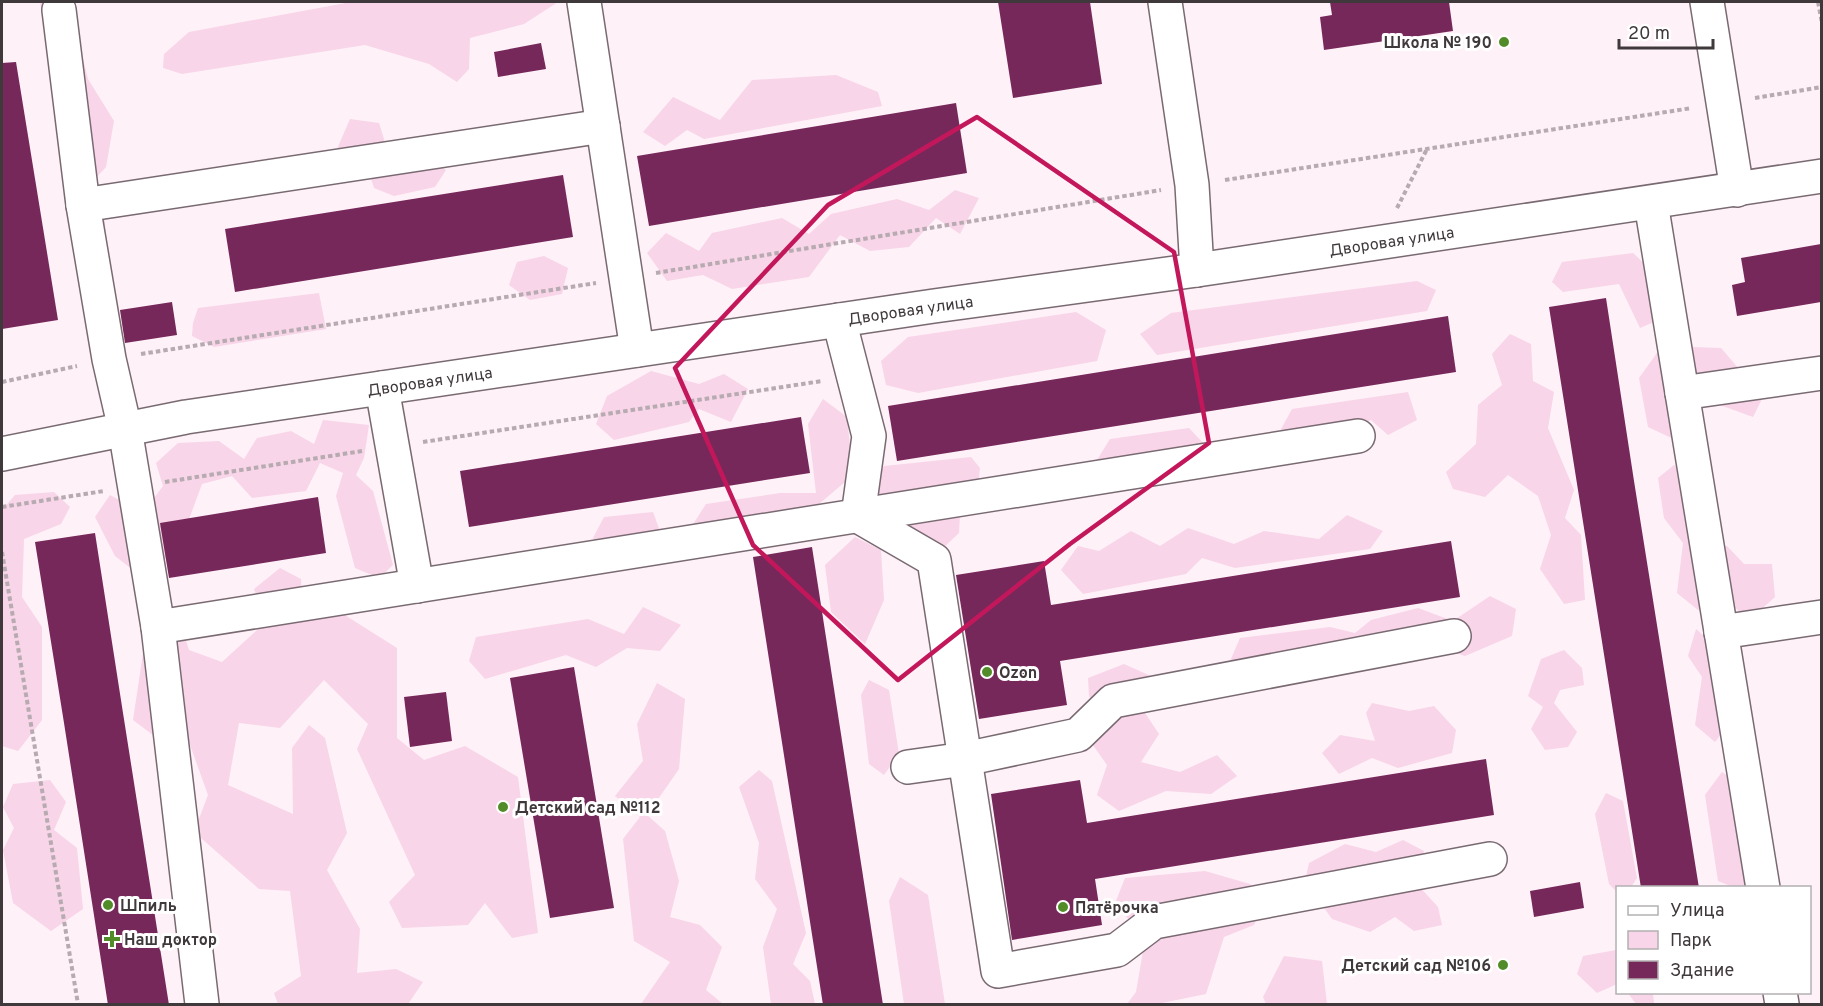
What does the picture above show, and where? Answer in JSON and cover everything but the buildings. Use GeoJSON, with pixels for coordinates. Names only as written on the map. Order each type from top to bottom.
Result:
{"type":"FeatureCollection","features":[{"type":"Feature","properties":{"kind":"street"},"geometry":{"type":"LineString","coordinates":[[584,2],[637,350]]}},
{"type":"Feature","properties":{"kind":"street"},"geometry":{"type":"LineString","coordinates":[[1165,2],[1192,185],[1197,270]]}},
{"type":"Feature","properties":{"kind":"street"},"geometry":{"type":"LineString","coordinates":[[1707,2],[1737,189]]}},
{"type":"Feature","properties":{"kind":"street"},"geometry":{"type":"LineString","coordinates":[[59,10],[83,205],[110,359],[125,429],[158,627],[202,1005]]}},
{"type":"Feature","properties":{"kind":"street"},"geometry":{"type":"LineString","coordinates":[[83,205],[603,126]]}},
{"type":"Feature","properties":{"kind":"street","name":"Дворовая улица"},"geometry":{"type":"LineString","coordinates":[[2,454],[186,417],[839,320],[1379,244],[1821,176]]}},
{"type":"Feature","properties":{"kind":"street"},"geometry":{"type":"LineString","coordinates":[[1651,203],[1763,886]]}},
{"type":"Feature","properties":{"kind":"street"},"geometry":{"type":"LineString","coordinates":[[839,320],[869,436],[858,516]]}},
{"type":"Feature","properties":{"kind":"street"},"geometry":{"type":"LineString","coordinates":[[1682,393],[1821,373]]}},
{"type":"Feature","properties":{"kind":"street"},"geometry":{"type":"LineString","coordinates":[[382,388],[417,586]]}},
{"type":"Feature","properties":{"kind":"street"},"geometry":{"type":"LineString","coordinates":[[158,627],[1358,436]]}},
{"type":"Feature","properties":{"kind":"street"},"geometry":{"type":"LineString","coordinates":[[858,516],[934,560],[998,971],[1117,950],[1154,922],[1490,860]]}},
{"type":"Feature","properties":{"kind":"street"},"geometry":{"type":"LineString","coordinates":[[1721,632],[1821,617]]}},
{"type":"Feature","properties":{"kind":"street"},"geometry":{"type":"LineString","coordinates":[[908,767],[965,759],[1078,735],[1113,701],[1454,636]]}},
{"type":"Feature","properties":{"kind":"path"},"geometry":{"type":"LineString","coordinates":[[1818,2],[1821,23]]}},
{"type":"Feature","properties":{"kind":"path"},"geometry":{"type":"LineString","coordinates":[[2,382],[110,359],[626,278],[1192,185],[1821,87]]}},
{"type":"Feature","properties":{"kind":"path"},"geometry":{"type":"LineString","coordinates":[[1379,244],[1427,149]]}},
{"type":"Feature","properties":{"kind":"path"},"geometry":{"type":"LineString","coordinates":[[2,552],[78,1005]]}},
{"type":"Feature","properties":{"kind":"highlighted area"},"geometry":{"type":"Polygon","coordinates":[[[977,117],[1174,252],[1209,443],[1070,544],[898,680],[753,545],[675,368],[828,205],[977,117]]]}},
{"type":"Feature","properties":{"kind":"green space"},"geometry":{"type":"Polygon","coordinates":[[[40,2],[69,2],[88,79],[114,121],[106,167],[80,195],[105,221],[106,254],[83,274],[40,2]]]}},
{"type":"Feature","properties":{"kind":"green space"},"geometry":{"type":"Polygon","coordinates":[[[351,2],[558,2],[524,24],[470,38],[469,69],[457,82],[429,64],[365,45],[182,74],[163,68],[164,54],[189,32],[351,2]]]}},
{"type":"Feature","properties":{"kind":"green space"},"geometry":{"type":"Polygon","coordinates":[[[836,75],[878,92],[882,106],[704,139],[687,130],[665,146],[643,132],[673,97],[720,120],[752,80],[836,75]]]}},
{"type":"Feature","properties":{"kind":"green space"},"geometry":{"type":"Polygon","coordinates":[[[350,119],[379,123],[393,168],[431,160],[446,170],[435,187],[394,196],[374,188],[364,157],[337,149],[350,119]]]}},
{"type":"Feature","properties":{"kind":"green space"},"geometry":{"type":"Polygon","coordinates":[[[955,190],[979,198],[960,234],[936,218],[909,247],[870,251],[840,235],[809,277],[732,289],[703,275],[667,281],[647,253],[666,233],[699,251],[712,233],[782,218],[809,234],[831,214],[897,199],[929,210],[955,190]]]}},
{"type":"Feature","properties":{"kind":"green space"},"geometry":{"type":"Polygon","coordinates":[[[1633,253],[1656,275],[1661,319],[1640,328],[1619,284],[1563,292],[1552,282],[1562,262],[1633,253]]]}},
{"type":"Feature","properties":{"kind":"green space"},"geometry":{"type":"Polygon","coordinates":[[[544,256],[568,268],[562,294],[530,300],[509,285],[517,262],[544,256]]]}},
{"type":"Feature","properties":{"kind":"green space"},"geometry":{"type":"Polygon","coordinates":[[[1417,281],[1436,290],[1427,311],[1157,355],[1140,334],[1171,313],[1417,281]]]}},
{"type":"Feature","properties":{"kind":"green space"},"geometry":{"type":"Polygon","coordinates":[[[319,293],[326,329],[214,347],[192,336],[198,308],[319,293]]]}},
{"type":"Feature","properties":{"kind":"green space"},"geometry":{"type":"Polygon","coordinates":[[[1076,312],[1106,330],[1097,361],[918,393],[886,385],[881,361],[908,337],[1076,312]]]}},
{"type":"Feature","properties":{"kind":"green space"},"geometry":{"type":"Polygon","coordinates":[[[1510,334],[1531,344],[1533,381],[1554,392],[1548,428],[1574,490],[1565,518],[1581,535],[1585,600],[1564,604],[1540,569],[1551,535],[1538,496],[1508,475],[1485,497],[1453,489],[1446,472],[1476,444],[1478,405],[1502,385],[1492,354],[1510,334]]]}},
{"type":"Feature","properties":{"kind":"green space"},"geometry":{"type":"Polygon","coordinates":[[[1662,346],[1721,348],[1763,397],[1753,417],[1706,400],[1682,443],[1648,427],[1639,378],[1662,346]]]}},
{"type":"Feature","properties":{"kind":"green space"},"geometry":{"type":"Polygon","coordinates":[[[651,371],[699,384],[724,374],[748,389],[731,422],[699,409],[689,422],[614,440],[596,424],[607,396],[651,371]]]}},
{"type":"Feature","properties":{"kind":"green space"},"geometry":{"type":"Polygon","coordinates":[[[1408,392],[1417,420],[1388,435],[1371,420],[1300,452],[1280,431],[1292,409],[1408,392]]]}},
{"type":"Feature","properties":{"kind":"green space"},"geometry":{"type":"Polygon","coordinates":[[[823,399],[847,417],[853,475],[818,505],[690,529],[706,504],[780,493],[816,493],[808,424],[823,399]]]}},
{"type":"Feature","properties":{"kind":"green space"},"geometry":{"type":"Polygon","coordinates":[[[323,420],[369,425],[364,458],[356,475],[373,491],[393,565],[379,578],[355,568],[336,496],[343,473],[320,463],[306,491],[252,498],[232,476],[202,484],[177,552],[138,574],[115,556],[95,517],[110,495],[143,513],[163,486],[156,463],[178,443],[219,441],[244,459],[257,438],[291,431],[314,444],[323,420]]]}},
{"type":"Feature","properties":{"kind":"green space"},"geometry":{"type":"Polygon","coordinates":[[[1189,428],[1205,445],[1127,477],[1097,460],[1110,439],[1189,428]]]}},
{"type":"Feature","properties":{"kind":"green space"},"geometry":{"type":"Polygon","coordinates":[[[971,457],[980,468],[978,486],[961,493],[959,533],[942,549],[917,541],[907,518],[865,496],[884,466],[971,457]]]}},
{"type":"Feature","properties":{"kind":"green space"},"geometry":{"type":"Polygon","coordinates":[[[1674,465],[1693,481],[1692,549],[1727,546],[1744,564],[1772,564],[1775,597],[1749,620],[1723,597],[1698,610],[1677,593],[1683,543],[1664,518],[1658,478],[1674,465]]]}},
{"type":"Feature","properties":{"kind":"green space"},"geometry":{"type":"Polygon","coordinates":[[[54,492],[70,507],[61,524],[24,539],[22,597],[42,627],[42,720],[18,751],[2,746],[2,510],[15,495],[54,492]]]}},
{"type":"Feature","properties":{"kind":"green space"},"geometry":{"type":"Polygon","coordinates":[[[653,512],[661,534],[610,564],[593,538],[604,517],[653,512]]]}},
{"type":"Feature","properties":{"kind":"green space"},"geometry":{"type":"Polygon","coordinates":[[[1347,515],[1383,531],[1370,549],[1235,568],[1202,558],[1186,574],[1083,594],[1061,570],[1078,546],[1099,551],[1131,531],[1160,546],[1188,528],[1234,544],[1264,531],[1319,539],[1347,515]]]}},
{"type":"Feature","properties":{"kind":"green space"},"geometry":{"type":"Polygon","coordinates":[[[855,537],[881,550],[884,600],[865,644],[831,612],[825,565],[855,537]]]}},
{"type":"Feature","properties":{"kind":"green space"},"geometry":{"type":"Polygon","coordinates":[[[280,568],[301,579],[303,612],[340,612],[397,648],[397,738],[424,760],[465,746],[518,777],[538,933],[512,938],[485,903],[468,925],[402,928],[389,902],[415,875],[357,749],[368,724],[324,680],[280,728],[239,723],[228,785],[293,814],[292,748],[309,725],[325,738],[347,833],[327,870],[360,929],[357,973],[396,969],[423,982],[408,1004],[278,1004],[274,993],[301,976],[290,891],[259,889],[194,832],[208,795],[185,731],[157,738],[133,720],[147,627],[178,615],[189,650],[222,662],[267,621],[254,589],[280,568]]]}},
{"type":"Feature","properties":{"kind":"green space"},"geometry":{"type":"Polygon","coordinates":[[[1490,596],[1516,609],[1512,636],[1465,656],[1431,645],[1380,640],[1333,678],[1282,663],[1253,681],[1230,661],[1240,638],[1330,627],[1355,633],[1371,620],[1418,608],[1453,621],[1490,596]]]}},
{"type":"Feature","properties":{"kind":"green space"},"geometry":{"type":"Polygon","coordinates":[[[643,607],[681,625],[660,651],[627,648],[596,667],[566,655],[485,679],[469,661],[476,637],[588,619],[624,634],[643,607]]]}},
{"type":"Feature","properties":{"kind":"green space"},"geometry":{"type":"Polygon","coordinates":[[[1696,629],[1721,651],[1733,719],[1715,742],[1695,725],[1702,677],[1688,656],[1696,629]]]}},
{"type":"Feature","properties":{"kind":"green space"},"geometry":{"type":"Polygon","coordinates":[[[1564,650],[1582,668],[1584,685],[1560,690],[1554,703],[1577,732],[1568,747],[1545,750],[1531,729],[1543,707],[1528,696],[1541,659],[1564,650]]]}},
{"type":"Feature","properties":{"kind":"green space"},"geometry":{"type":"Polygon","coordinates":[[[1124,664],[1153,677],[1143,710],[1159,734],[1141,762],[1180,772],[1217,755],[1237,776],[1211,794],[1166,791],[1119,811],[1097,795],[1107,765],[1088,738],[1102,719],[1089,696],[1088,678],[1124,664]]]}},
{"type":"Feature","properties":{"kind":"green space"},"geometry":{"type":"Polygon","coordinates":[[[869,680],[889,690],[899,754],[884,775],[869,764],[861,695],[869,680]]]}},
{"type":"Feature","properties":{"kind":"green space"},"geometry":{"type":"Polygon","coordinates":[[[657,683],[685,699],[679,769],[647,815],[665,831],[679,881],[670,917],[700,925],[722,947],[706,990],[723,1004],[641,1004],[670,962],[634,941],[623,839],[640,817],[615,796],[643,761],[637,724],[657,683]]]}},
{"type":"Feature","properties":{"kind":"green space"},"geometry":{"type":"Polygon","coordinates":[[[1372,703],[1409,711],[1434,706],[1456,730],[1452,753],[1398,768],[1372,758],[1339,774],[1322,753],[1340,735],[1375,741],[1366,713],[1372,703]]]}},
{"type":"Feature","properties":{"kind":"green space"},"geometry":{"type":"Polygon","coordinates":[[[759,770],[772,781],[806,933],[793,964],[810,981],[815,1004],[771,1004],[763,947],[777,909],[755,879],[759,843],[739,787],[759,770]]]}},
{"type":"Feature","properties":{"kind":"green space"},"geometry":{"type":"Polygon","coordinates":[[[1722,772],[1742,786],[1757,874],[1746,886],[1730,886],[1718,881],[1705,795],[1722,772]]]}},
{"type":"Feature","properties":{"kind":"green space"},"geometry":{"type":"Polygon","coordinates":[[[50,780],[66,802],[54,830],[77,848],[83,909],[51,931],[13,903],[3,850],[14,828],[3,807],[13,784],[50,780]]]}},
{"type":"Feature","properties":{"kind":"green space"},"geometry":{"type":"Polygon","coordinates":[[[1606,793],[1623,801],[1637,878],[1632,886],[1616,886],[1616,891],[1609,884],[1595,814],[1606,793]]]}},
{"type":"Feature","properties":{"kind":"green space"},"geometry":{"type":"Polygon","coordinates":[[[1403,840],[1424,851],[1416,883],[1438,907],[1442,925],[1414,931],[1395,917],[1370,932],[1332,919],[1305,881],[1309,863],[1345,844],[1376,852],[1403,840]]]}},
{"type":"Feature","properties":{"kind":"green space"},"geometry":{"type":"Polygon","coordinates":[[[1205,871],[1250,884],[1263,905],[1254,925],[1224,937],[1206,994],[1157,1004],[1127,1004],[1136,992],[1146,934],[1114,906],[1125,878],[1205,871]]]}},
{"type":"Feature","properties":{"kind":"green space"},"geometry":{"type":"Polygon","coordinates":[[[900,877],[928,895],[945,1004],[904,1004],[889,901],[900,877]]]}},
{"type":"Feature","properties":{"kind":"green space"},"geometry":{"type":"Polygon","coordinates":[[[1616,950],[1616,984],[1597,993],[1577,974],[1583,956],[1616,950]]]}},
{"type":"Feature","properties":{"kind":"green space"},"geometry":{"type":"Polygon","coordinates":[[[1284,956],[1322,961],[1327,1004],[1266,1004],[1263,997],[1284,956]]]}},
{"type":"Feature","properties":{"kind":"green space"},"geometry":{"type":"Polygon","coordinates":[[[1629,994],[1653,994],[1654,1004],[1636,1004],[1629,994]]]}},
{"type":"Feature","properties":{"kind":"place","name":"Школа № 190"},"geometry":{"type":"Point","coordinates":[1504,42]}},
{"type":"Feature","properties":{"kind":"place","name":"Ozon"},"geometry":{"type":"Point","coordinates":[987,672]}},
{"type":"Feature","properties":{"kind":"place","name":"Детский сад №112"},"geometry":{"type":"Point","coordinates":[503,807]}},
{"type":"Feature","properties":{"kind":"place","name":"Шпиль"},"geometry":{"type":"Point","coordinates":[108,905]}},
{"type":"Feature","properties":{"kind":"place","name":"Пятёрочка"},"geometry":{"type":"Point","coordinates":[1063,907]}},
{"type":"Feature","properties":{"kind":"place","name":"Наш доктор"},"geometry":{"type":"Point","coordinates":[112,939]}},
{"type":"Feature","properties":{"kind":"place","name":"Детский сад №106"},"geometry":{"type":"Point","coordinates":[1503,965]}}]}
